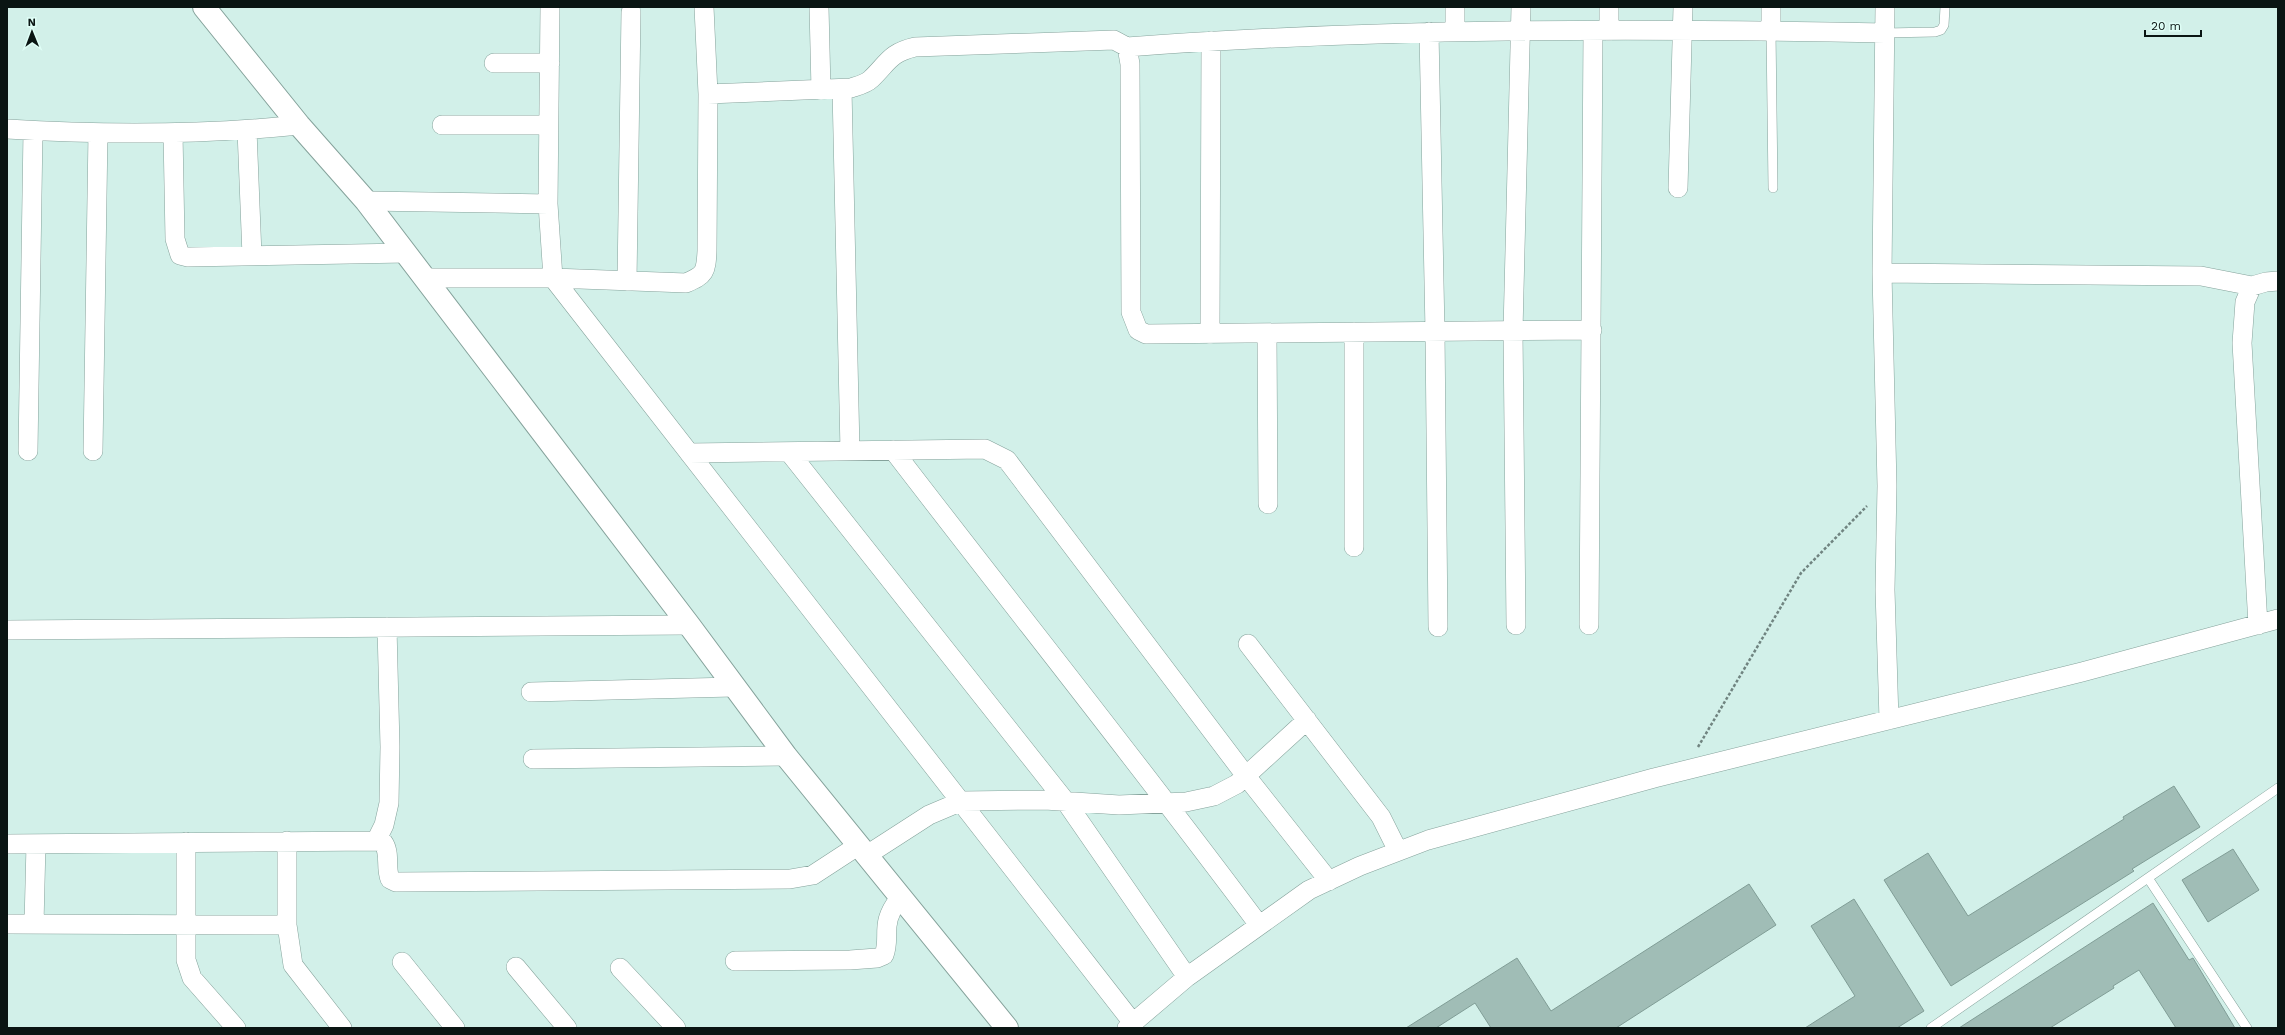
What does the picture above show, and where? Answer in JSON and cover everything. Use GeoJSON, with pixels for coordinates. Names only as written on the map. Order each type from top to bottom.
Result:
{"type":"FeatureCollection","features":[{"type":"Feature","properties":{"kind":"street"},"geometry":{"type":"LineString","coordinates":[[204,7],[300,125],[366,201],[689,625],[733,687],[786,756],[1007,1028]]}},
{"type":"Feature","properties":{"kind":"street"},"geometry":{"type":"LineString","coordinates":[[550,7],[548,204],[553,278],[962,802],[1130,1025],[1187,977],[1309,890],[1398,851],[1428,840],[1682,771],[2082,672],[2278,619]]}},
{"type":"Feature","properties":{"kind":"street"},"geometry":{"type":"LineString","coordinates":[[426,278],[553,278],[686,283],[700,277],[706,267],[708,94],[704,7]]}},
{"type":"Feature","properties":{"kind":"street"},"geometry":{"type":"LineString","coordinates":[[819,7],[821,90]]}},
{"type":"Feature","properties":{"kind":"street"},"geometry":{"type":"LineString","coordinates":[[1455,7],[1455,31]]}},
{"type":"Feature","properties":{"kind":"street"},"geometry":{"type":"LineString","coordinates":[[1516,625],[1513,331],[1521,7]]}},
{"type":"Feature","properties":{"kind":"street"},"geometry":{"type":"LineString","coordinates":[[1589,625],[1592,330],[1601,31],[1609,7]]}},
{"type":"Feature","properties":{"kind":"street"},"geometry":{"type":"LineString","coordinates":[[1678,188],[1683,7]]}},
{"type":"Feature","properties":{"kind":"street"},"geometry":{"type":"LineString","coordinates":[[1771,7],[1771,31]]}},
{"type":"Feature","properties":{"kind":"street"},"geometry":{"type":"LineString","coordinates":[[1885,7],[1882,273],[1888,486],[1884,590],[1889,720]]}},
{"type":"Feature","properties":{"kind":"street"},"geometry":{"type":"LineString","coordinates":[[627,281],[631,12]]}},
{"type":"Feature","properties":{"kind":"street"},"geometry":{"type":"LineString","coordinates":[[708,94],[851,88],[870,81],[889,58],[901,50],[915,47],[1114,40],[1127,47],[1211,41],[1455,31],[1601,31],[1683,29],[1885,33]]}},
{"type":"Feature","properties":{"kind":"street"},"geometry":{"type":"LineString","coordinates":[[1429,32],[1435,332],[1438,626]]}},
{"type":"Feature","properties":{"kind":"street"},"geometry":{"type":"LineString","coordinates":[[1210,334],[1211,41]]}},
{"type":"Feature","properties":{"kind":"street"},"geometry":{"type":"LineString","coordinates":[[1127,47],[1130,64],[1131,312],[1138,330],[1146,334],[1210,334],[1592,330]]}},
{"type":"Feature","properties":{"kind":"street"},"geometry":{"type":"LineString","coordinates":[[494,62],[550,63]]}},
{"type":"Feature","properties":{"kind":"street"},"geometry":{"type":"LineString","coordinates":[[842,88],[850,451]]}},
{"type":"Feature","properties":{"kind":"street"},"geometry":{"type":"LineString","coordinates":[[442,124],[548,125]]}},
{"type":"Feature","properties":{"kind":"street"},"geometry":{"type":"LineString","coordinates":[[7,129],[98,133],[172,133],[247,130],[300,125]]}},
{"type":"Feature","properties":{"kind":"street"},"geometry":{"type":"LineString","coordinates":[[247,130],[252,256]]}},
{"type":"Feature","properties":{"kind":"street"},"geometry":{"type":"LineString","coordinates":[[28,451],[33,131]]}},
{"type":"Feature","properties":{"kind":"street"},"geometry":{"type":"LineString","coordinates":[[93,451],[98,133]]}},
{"type":"Feature","properties":{"kind":"street"},"geometry":{"type":"LineString","coordinates":[[172,133],[175,239],[180,255],[188,257],[406,253]]}},
{"type":"Feature","properties":{"kind":"street"},"geometry":{"type":"LineString","coordinates":[[366,201],[548,204]]}},
{"type":"Feature","properties":{"kind":"street"},"geometry":{"type":"LineString","coordinates":[[1882,273],[2201,276],[2252,286],[2266,282],[2278,281]]}},
{"type":"Feature","properties":{"kind":"street"},"geometry":{"type":"LineString","coordinates":[[2252,286],[2245,302],[2242,343],[2258,625]]}},
{"type":"Feature","properties":{"kind":"street"},"geometry":{"type":"LineString","coordinates":[[1354,332],[1354,546]]}},
{"type":"Feature","properties":{"kind":"street"},"geometry":{"type":"LineString","coordinates":[[1267,333],[1268,504]]}},
{"type":"Feature","properties":{"kind":"street"},"geometry":{"type":"LineString","coordinates":[[689,453],[985,449],[1007,460],[1246,776],[1329,881]]}},
{"type":"Feature","properties":{"kind":"street"},"geometry":{"type":"LineString","coordinates":[[893,450],[1099,717],[1169,803],[1259,925]]}},
{"type":"Feature","properties":{"kind":"street"},"geometry":{"type":"LineString","coordinates":[[789,452],[1066,802],[1187,977]]}},
{"type":"Feature","properties":{"kind":"street"},"geometry":{"type":"LineString","coordinates":[[7,630],[689,625]]}},
{"type":"Feature","properties":{"kind":"street"},"geometry":{"type":"LineString","coordinates":[[376,841],[384,825],[389,802],[390,747],[387,627]]}},
{"type":"Feature","properties":{"kind":"street"},"geometry":{"type":"LineString","coordinates":[[1248,644],[1381,817],[1398,851]]}},
{"type":"Feature","properties":{"kind":"street"},"geometry":{"type":"LineString","coordinates":[[531,692],[733,687]]}},
{"type":"Feature","properties":{"kind":"street"},"geometry":{"type":"LineString","coordinates":[[7,844],[376,841],[383,842],[387,848],[387,874],[390,879],[396,882],[790,879],[812,875],[929,815],[962,802],[1066,802],[1119,805],[1186,802],[1214,796],[1237,784],[1307,720]]}},
{"type":"Feature","properties":{"kind":"street"},"geometry":{"type":"LineString","coordinates":[[533,759],[786,756]]}},
{"type":"Feature","properties":{"kind":"street"},"geometry":{"type":"LineString","coordinates":[[288,841],[287,925],[293,965],[303,980],[342,1028]]}},
{"type":"Feature","properties":{"kind":"street"},"geometry":{"type":"LineString","coordinates":[[186,842],[186,960],[192,978],[236,1028]]}},
{"type":"Feature","properties":{"kind":"street"},"geometry":{"type":"LineString","coordinates":[[34,924],[36,844]]}},
{"type":"Feature","properties":{"kind":"street"},"geometry":{"type":"LineString","coordinates":[[735,961],[850,960],[877,958],[884,955],[887,948],[887,924],[891,911],[901,896]]}},
{"type":"Feature","properties":{"kind":"street"},"geometry":{"type":"LineString","coordinates":[[7,924],[287,925]]}},
{"type":"Feature","properties":{"kind":"street"},"geometry":{"type":"LineString","coordinates":[[402,962],[456,1028]]}},
{"type":"Feature","properties":{"kind":"street"},"geometry":{"type":"LineString","coordinates":[[516,967],[568,1028]]}},
{"type":"Feature","properties":{"kind":"street"},"geometry":{"type":"LineString","coordinates":[[620,968],[676,1028]]}},
{"type":"Feature","properties":{"kind":"lane"},"geometry":{"type":"LineString","coordinates":[[1885,33],[1935,32],[1941,30],[1944,25],[1945,7]]}},
{"type":"Feature","properties":{"kind":"lane"},"geometry":{"type":"LineString","coordinates":[[1771,31],[1773,188]]}},
{"type":"Feature","properties":{"kind":"lane"},"geometry":{"type":"LineString","coordinates":[[1931,1028],[2278,788]]}},
{"type":"Feature","properties":{"kind":"lane"},"geometry":{"type":"LineString","coordinates":[[2148,878],[2247,1028]]}},
{"type":"Feature","properties":{"kind":"path"},"geometry":{"type":"LineString","coordinates":[[1682,771],[1714,722],[1800,573],[1888,486]]}},
{"type":"Feature","properties":{"kind":"building"},"geometry":{"type":"Polygon","coordinates":[[[2174,786],[2200,827],[2132,869],[2134,871],[1951,986],[1884,880],[1928,853],[1968,916],[2124,819],[2123,817],[2174,786]]]}},
{"type":"Feature","properties":{"kind":"building"},"geometry":{"type":"Polygon","coordinates":[[[2233,849],[2259,890],[2208,922],[2182,880],[2233,849]]]}},
{"type":"Feature","properties":{"kind":"building"},"geometry":{"type":"Polygon","coordinates":[[[1749,884],[1776,925],[1616,1028],[1491,1028],[1475,1003],[1436,1028],[1406,1028],[1517,958],[1551,1011],[1749,884]]]}},
{"type":"Feature","properties":{"kind":"building"},"geometry":{"type":"Polygon","coordinates":[[[1854,899],[1924,1011],[1897,1028],[1805,1028],[1855,996],[1811,926],[1854,899]]]}},
{"type":"Feature","properties":{"kind":"building"},"geometry":{"type":"Polygon","coordinates":[[[2153,903],[2189,960],[2193,958],[2235,1028],[2176,1028],[2139,970],[2113,986],[2114,988],[2050,1028],[1959,1028],[2153,903]]]}}]}
